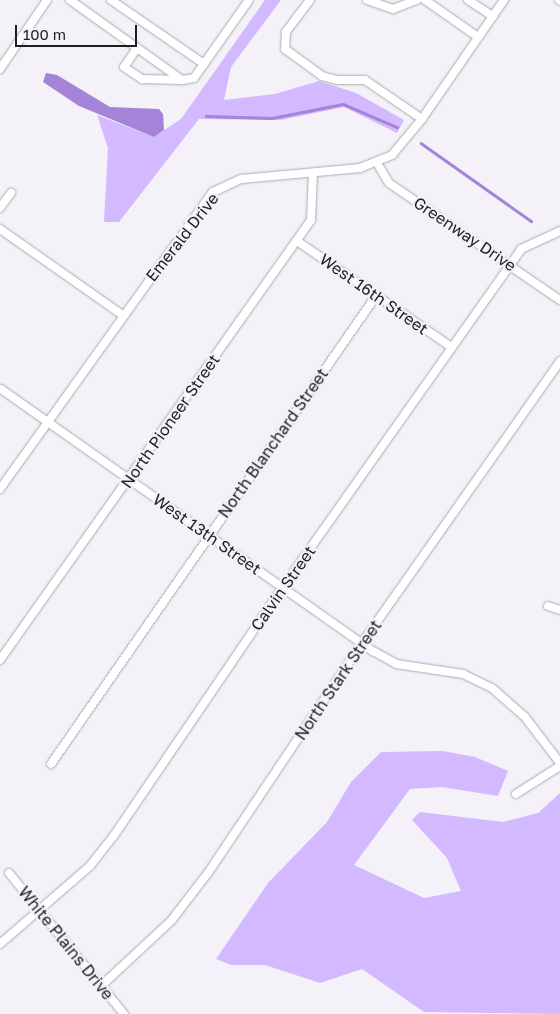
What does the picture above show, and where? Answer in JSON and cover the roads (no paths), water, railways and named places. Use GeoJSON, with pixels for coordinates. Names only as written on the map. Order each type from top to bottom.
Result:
{"type":"FeatureCollection","features":[{"type":"Feature","properties":{"kind":"street"},"geometry":{"type":"LineString","coordinates":[[0,69],[47,0]]}},
{"type":"Feature","properties":{"kind":"street"},"geometry":{"type":"LineString","coordinates":[[70,0],[182,80]]}},
{"type":"Feature","properties":{"kind":"street"},"geometry":{"type":"LineString","coordinates":[[111,0],[204,64]]}},
{"type":"Feature","properties":{"kind":"street"},"geometry":{"type":"LineString","coordinates":[[137,48],[124,67],[142,79],[182,80],[194,78],[249,0]]}},
{"type":"Feature","properties":{"kind":"street"},"geometry":{"type":"LineString","coordinates":[[310,0],[286,32],[285,48],[322,76],[337,80],[365,80],[422,118]]}},
{"type":"Feature","properties":{"kind":"street"},"geometry":{"type":"LineString","coordinates":[[367,0],[393,9],[417,0]]}},
{"type":"Feature","properties":{"kind":"street"},"geometry":{"type":"LineString","coordinates":[[425,0],[478,37]]}},
{"type":"Feature","properties":{"kind":"street"},"geometry":{"type":"LineString","coordinates":[[468,0],[493,16]]}},
{"type":"Feature","properties":{"kind":"street","name":"Emerald Drive"},"geometry":{"type":"LineString","coordinates":[[0,488],[213,192],[261,175],[313,173],[376,163],[392,155],[422,118],[504,0]]}},
{"type":"Feature","properties":{"kind":"street","name":"Greenway Drive"},"geometry":{"type":"LineString","coordinates":[[376,163],[389,183],[560,300]]}},
{"type":"Feature","properties":{"kind":"street","name":"North Pioneer Street"},"geometry":{"type":"LineString","coordinates":[[0,660],[130,479],[311,220],[313,173]]}},
{"type":"Feature","properties":{"kind":"street"},"geometry":{"type":"LineString","coordinates":[[0,208],[10,193]]}},
{"type":"Feature","properties":{"kind":"street"},"geometry":{"type":"LineString","coordinates":[[0,229],[124,316]]}},
{"type":"Feature","properties":{"kind":"street","name":"Calvin Street"},"geometry":{"type":"LineString","coordinates":[[0,944],[90,866],[113,837],[283,587],[510,265],[529,242],[560,232]]}},
{"type":"Feature","properties":{"kind":"street","name":"West 16th Street"},"geometry":{"type":"LineString","coordinates":[[297,241],[452,347]]}},
{"type":"Feature","properties":{"kind":"street","name":"North Blanchard Street"},"geometry":{"type":"LineString","coordinates":[[51,764],[376,296]]}},
{"type":"Feature","properties":{"kind":"street","name":"North Stark Street"},"geometry":{"type":"LineString","coordinates":[[101,986],[139,953],[188,900],[362,643],[560,361]]}},
{"type":"Feature","properties":{"kind":"street","name":"West 13th Street"},"geometry":{"type":"LineString","coordinates":[[1,389],[362,643],[396,664],[463,674],[492,688],[525,718],[560,765]]}},
{"type":"Feature","properties":{"kind":"street"},"geometry":{"type":"LineString","coordinates":[[548,606],[560,610]]}},
{"type":"Feature","properties":{"kind":"street"},"geometry":{"type":"LineString","coordinates":[[516,794],[560,765]]}},
{"type":"Feature","properties":{"kind":"street","name":"White Plains Drive"},"geometry":{"type":"LineString","coordinates":[[9,873],[124,1014]]}},
{"type":"Feature","properties":{"kind":"waterway"},"geometry":{"type":"LineString","coordinates":[[206,116],[272,118],[343,104],[397,127]]}},
{"type":"Feature","properties":{"kind":"waterway"},"geometry":{"type":"LineString","coordinates":[[421,143],[531,221]]}}]}
